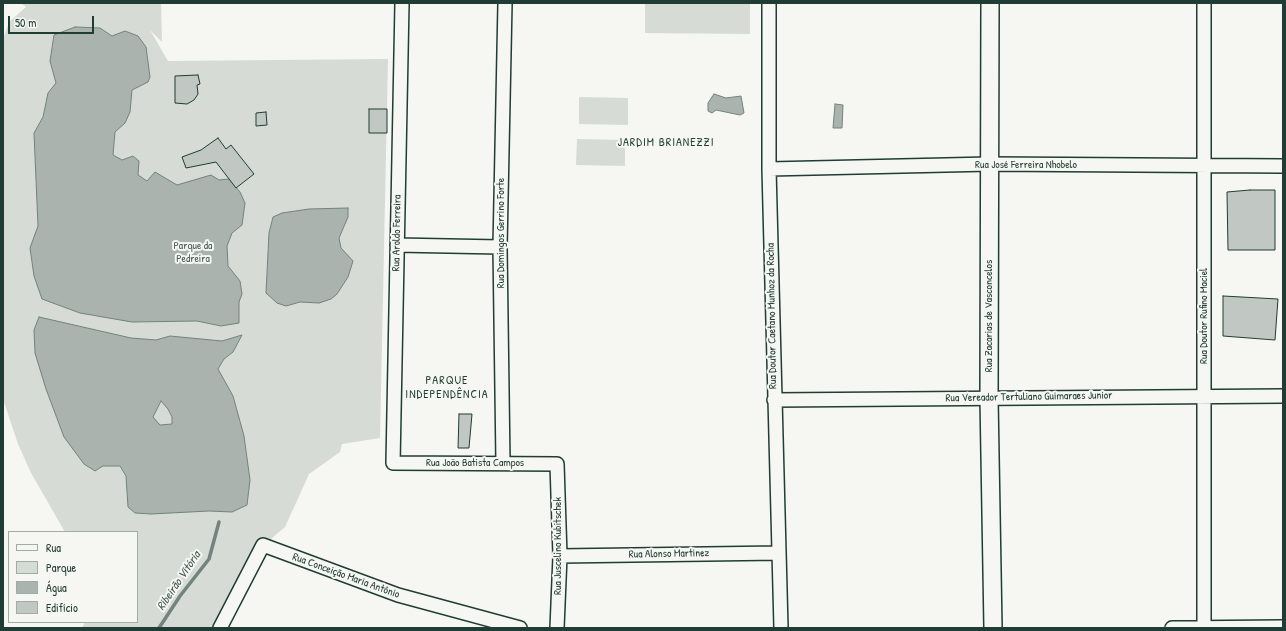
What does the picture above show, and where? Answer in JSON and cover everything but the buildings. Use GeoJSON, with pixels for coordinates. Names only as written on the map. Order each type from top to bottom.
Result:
{"type":"FeatureCollection","features":[{"type":"Feature","properties":{"kind":"street","name":"Rua Aroldo Ferreira"},"geometry":{"type":"LineString","coordinates":[[393,463],[402,3]]}},
{"type":"Feature","properties":{"kind":"street","name":"Rua Domingos Gerrino Forte"},"geometry":{"type":"LineString","coordinates":[[503,463],[500,247],[505,3]]}},
{"type":"Feature","properties":{"kind":"street","name":"Rua Doutor Caetano Munhoz da Rocha"},"geometry":{"type":"LineString","coordinates":[[769,3],[769,169],[781,628]]}},
{"type":"Feature","properties":{"kind":"street","name":"Rua Zacarias de Vasconcelos"},"geometry":{"type":"LineString","coordinates":[[990,3],[989,398],[993,628]]}},
{"type":"Feature","properties":{"kind":"street","name":"Rua Doutor Rufino Maciel"},"geometry":{"type":"LineString","coordinates":[[1204,3],[1204,628]]}},
{"type":"Feature","properties":{"kind":"street","name":"Rua José Ferreira Nhobelo"},"geometry":{"type":"LineString","coordinates":[[769,169],[990,164],[1283,166]]}},
{"type":"Feature","properties":{"kind":"street"},"geometry":{"type":"LineString","coordinates":[[397,245],[500,247]]}},
{"type":"Feature","properties":{"kind":"street","name":"Rua Vereador Tertuliano Guimaraes Junior"},"geometry":{"type":"LineString","coordinates":[[774,400],[1283,396]]}},
{"type":"Feature","properties":{"kind":"street","name":"Rua João Batista Campos"},"geometry":{"type":"LineString","coordinates":[[393,463],[557,464]]}},
{"type":"Feature","properties":{"kind":"street","name":"Rua Juscelino Kubitschek"},"geometry":{"type":"LineString","coordinates":[[557,464],[560,556],[557,628]]}},
{"type":"Feature","properties":{"kind":"street","name":"Rua Conceição Maria Antônio"},"geometry":{"type":"LineString","coordinates":[[220,628],[263,545],[398,595],[520,628]]}},
{"type":"Feature","properties":{"kind":"street","name":"Rua Alonso Martinez"},"geometry":{"type":"LineString","coordinates":[[560,556],[779,553]]}},
{"type":"Feature","properties":{"kind":"street"},"geometry":{"type":"LineString","coordinates":[[1172,628],[1283,628]]}},
{"type":"Feature","properties":{"kind":"green space","name":"Parque da Pedreira"},"geometry":{"type":"Polygon","coordinates":[[[21,3],[161,3],[162,42],[150,30],[168,61],[388,59],[380,438],[342,444],[340,452],[309,474],[285,527],[251,556],[216,628],[82,628],[84,623],[138,623],[138,531],[64,531],[31,473],[18,444],[3,399],[3,39],[9,22],[26,7],[21,3]]]}},
{"type":"Feature","properties":{"kind":"green space"},"geometry":{"type":"Polygon","coordinates":[[[645,3],[750,3],[750,34],[645,33],[645,3]]]}},
{"type":"Feature","properties":{"kind":"green space"},"geometry":{"type":"Polygon","coordinates":[[[579,97],[628,98],[628,125],[579,124],[579,97]]]}},
{"type":"Feature","properties":{"kind":"green space"},"geometry":{"type":"Polygon","coordinates":[[[577,139],[625,140],[625,166],[576,165],[577,139]]]}},
{"type":"Feature","properties":{"kind":"water"},"geometry":{"type":"Polygon","coordinates":[[[75,27],[100,28],[112,36],[125,31],[138,36],[146,47],[150,77],[148,82],[132,90],[130,112],[125,123],[115,132],[113,155],[122,160],[133,156],[139,161],[138,175],[147,181],[155,172],[177,185],[211,175],[219,180],[229,179],[240,192],[245,203],[242,225],[232,233],[227,246],[228,266],[240,281],[242,294],[239,302],[239,323],[221,326],[197,321],[132,322],[80,313],[42,299],[34,276],[30,248],[38,226],[34,133],[43,117],[48,93],[56,83],[50,61],[54,35],[75,27]]]}},
{"type":"Feature","properties":{"kind":"water"},"geometry":{"type":"Polygon","coordinates":[[[714,94],[726,98],[741,96],[744,113],[740,115],[716,110],[712,113],[708,111],[708,103],[714,94]]]}},
{"type":"Feature","properties":{"kind":"water"},"geometry":{"type":"Polygon","coordinates":[[[835,104],[843,105],[842,128],[833,128],[835,104]]]}},
{"type":"Feature","properties":{"kind":"water"},"geometry":{"type":"Polygon","coordinates":[[[348,208],[348,217],[339,238],[341,248],[353,261],[348,277],[337,294],[331,299],[319,303],[300,302],[286,306],[277,303],[266,293],[269,233],[273,217],[282,213],[309,209],[348,208]]]}},
{"type":"Feature","properties":{"kind":"water"},"geometry":{"type":"Polygon","coordinates":[[[39,317],[131,338],[156,340],[170,336],[222,341],[242,335],[233,352],[224,359],[218,369],[233,396],[244,436],[250,480],[247,505],[232,512],[209,511],[151,514],[135,513],[128,507],[126,476],[120,466],[103,466],[95,471],[84,464],[64,437],[46,389],[35,353],[34,330],[39,317]],[[161,401],[153,417],[160,425],[172,424],[172,417],[168,409],[161,401]]]}},
{"type":"Feature","properties":{"kind":"waterway","name":"Ribeirão Vitória"},"geometry":{"type":"LineString","coordinates":[[159,628],[180,596],[209,559],[219,522]]}},
{"type":"Feature","properties":{"kind":"district","name":"JARDIM BRIANEZZI"},"geometry":{"type":"Point","coordinates":[666,143]}},
{"type":"Feature","properties":{"kind":"district","name":"PARQUE INDEPENDÊNCIA"},"geometry":{"type":"Point","coordinates":[447,388]}}]}
